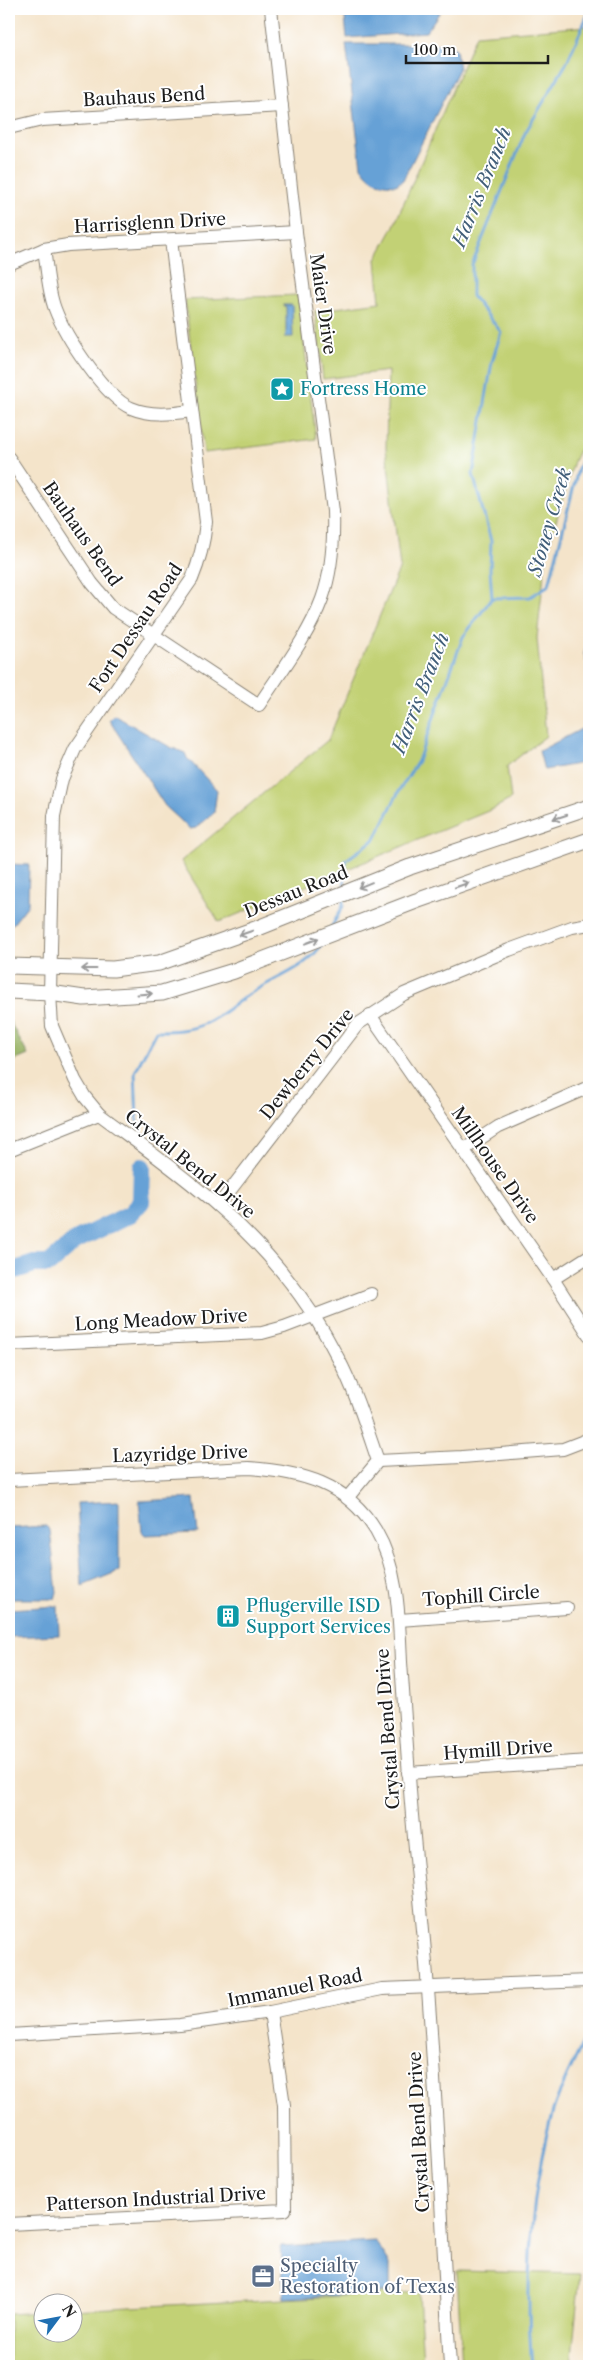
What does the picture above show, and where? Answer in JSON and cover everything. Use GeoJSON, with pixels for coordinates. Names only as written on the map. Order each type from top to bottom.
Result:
{"type":"FeatureCollection","features":[{"type":"Feature","properties":{"kind":"main road","name":"Dessau Road"},"geometry":{"type":"LineString","coordinates":[[9,966],[50,967],[72,970],[112,969],[159,963],[291,915],[410,867],[589,807]]}},
{"type":"Feature","properties":{"kind":"main road"},"geometry":{"type":"LineString","coordinates":[[9,991],[50,993],[84,998],[159,994],[234,971],[416,901],[589,840]]}},
{"type":"Feature","properties":{"kind":"street","name":"Maier Drive"},"geometry":{"type":"LineString","coordinates":[[259,706],[308,627],[322,598],[334,539],[333,511],[296,232],[271,9]]}},
{"type":"Feature","properties":{"kind":"street","name":"Bauhaus Bend"},"geometry":{"type":"LineString","coordinates":[[9,128],[42,120],[282,106]]}},
{"type":"Feature","properties":{"kind":"street","name":"Harrisglenn Drive"},"geometry":{"type":"LineString","coordinates":[[9,264],[44,249],[68,245],[296,232]]}},
{"type":"Feature","properties":{"kind":"street","name":"Fort Dessau Road"},"geometry":{"type":"LineString","coordinates":[[50,993],[54,816],[62,779],[75,749],[192,579],[204,544],[206,522],[171,240]]}},
{"type":"Feature","properties":{"kind":"street"},"geometry":{"type":"LineString","coordinates":[[44,249],[54,308],[64,328],[107,392],[130,407],[149,413],[191,411]]}},
{"type":"Feature","properties":{"kind":"street","name":"Bauhaus Bend"},"geometry":{"type":"LineString","coordinates":[[9,458],[92,583],[113,608],[259,706]]}},
{"type":"Feature","properties":{"kind":"street","name":"Dewberry Drive"},"geometry":{"type":"LineString","coordinates":[[218,1206],[358,1024],[404,994],[447,974],[572,927],[589,924]]}},
{"type":"Feature","properties":{"kind":"street","name":"Crystal Bend Drive"},"geometry":{"type":"LineString","coordinates":[[50,993],[52,1026],[75,1080],[85,1097],[99,1114],[218,1206],[278,1266],[312,1316],[342,1366],[378,1461]]}},
{"type":"Feature","properties":{"kind":"street","name":"Millhouse Drive"},"geometry":{"type":"LineString","coordinates":[[370,1015],[553,1279],[589,1335]]}},
{"type":"Feature","properties":{"kind":"street"},"geometry":{"type":"LineString","coordinates":[[463,1150],[498,1127],[589,1087]]}},
{"type":"Feature","properties":{"kind":"street"},"geometry":{"type":"LineString","coordinates":[[9,1150],[99,1114]]}},
{"type":"Feature","properties":{"kind":"street"},"geometry":{"type":"LineString","coordinates":[[553,1279],[589,1256]]}},
{"type":"Feature","properties":{"kind":"street","name":"Long Meadow Drive"},"geometry":{"type":"LineString","coordinates":[[9,1345],[262,1333],[371,1294]]}},
{"type":"Feature","properties":{"kind":"street"},"geometry":{"type":"LineString","coordinates":[[348,1497],[378,1461],[563,1449],[589,1439]]}},
{"type":"Feature","properties":{"kind":"street","name":"Lazyridge Drive"},"geometry":{"type":"LineString","coordinates":[[9,1480],[249,1468],[277,1470],[301,1475],[324,1483],[348,1497]]}},
{"type":"Feature","properties":{"kind":"street","name":"Crystal Bend Drive"},"geometry":{"type":"LineString","coordinates":[[348,1497],[377,1532],[387,1555],[393,1578],[399,1620],[408,1773],[428,1987],[450,2366]]}},
{"type":"Feature","properties":{"kind":"street","name":"Tophill Circle"},"geometry":{"type":"LineString","coordinates":[[399,1620],[567,1608]]}},
{"type":"Feature","properties":{"kind":"street","name":"Hymill Drive"},"geometry":{"type":"LineString","coordinates":[[408,1773],[589,1761]]}},
{"type":"Feature","properties":{"kind":"street","name":"Immanuel Road"},"geometry":{"type":"LineString","coordinates":[[9,2035],[180,2025],[270,2012],[357,1992],[428,1987],[589,1982]]}},
{"type":"Feature","properties":{"kind":"street","name":"Patterson Industrial Drive"},"geometry":{"type":"LineString","coordinates":[[9,2224],[285,2210],[284,2105],[270,2012]]}},
{"type":"Feature","properties":{"kind":"green space"},"geometry":{"type":"Polygon","coordinates":[[[589,26],[589,430],[574,461],[546,555],[537,638],[546,736],[507,766],[511,799],[493,809],[219,922],[181,861],[328,740],[400,567],[386,448],[388,371],[323,379],[315,311],[380,302],[376,259],[393,228],[476,35],[589,26]]]}},
{"type":"Feature","properties":{"kind":"green space"},"geometry":{"type":"Polygon","coordinates":[[[298,295],[316,439],[204,453],[185,300],[298,295]]]}},
{"type":"Feature","properties":{"kind":"green space"},"geometry":{"type":"Polygon","coordinates":[[[9,1020],[28,1055],[9,1063],[9,1020]]]}},
{"type":"Feature","properties":{"kind":"green space"},"geometry":{"type":"Polygon","coordinates":[[[457,2271],[580,2274],[571,2366],[462,2366],[457,2271]]]}},
{"type":"Feature","properties":{"kind":"green space"},"geometry":{"type":"Polygon","coordinates":[[[419,2292],[423,2366],[9,2366],[9,2314],[32,2313],[32,2342],[82,2342],[82,2310],[419,2292]]]}},
{"type":"Feature","properties":{"kind":"water"},"geometry":{"type":"Polygon","coordinates":[[[344,9],[442,9],[426,32],[347,38],[344,9]]]}},
{"type":"Feature","properties":{"kind":"water"},"geometry":{"type":"Polygon","coordinates":[[[346,44],[447,44],[456,49],[459,69],[403,180],[396,185],[385,184],[372,179],[361,167],[346,44]]]}},
{"type":"Feature","properties":{"kind":"water"},"geometry":{"type":"Polygon","coordinates":[[[283,305],[292,305],[293,337],[284,337],[286,335],[286,307],[283,305]]]}},
{"type":"Feature","properties":{"kind":"water"},"geometry":{"type":"Polygon","coordinates":[[[589,634],[589,670],[584,654],[589,634]]]}},
{"type":"Feature","properties":{"kind":"water"},"geometry":{"type":"Polygon","coordinates":[[[114,715],[170,747],[185,753],[187,758],[217,790],[214,813],[196,828],[190,829],[165,806],[109,720],[114,715]]]}},
{"type":"Feature","properties":{"kind":"water"},"geometry":{"type":"Polygon","coordinates":[[[589,725],[589,762],[544,770],[539,751],[589,725]]]}},
{"type":"Feature","properties":{"kind":"water"},"geometry":{"type":"Polygon","coordinates":[[[9,864],[29,865],[28,905],[13,924],[9,924],[9,864]]]}},
{"type":"Feature","properties":{"kind":"water"},"geometry":{"type":"Polygon","coordinates":[[[194,1498],[198,1533],[145,1535],[142,1532],[139,1501],[194,1498]]]}},
{"type":"Feature","properties":{"kind":"water"},"geometry":{"type":"Polygon","coordinates":[[[119,1501],[119,1571],[82,1586],[77,1503],[119,1501]]]}},
{"type":"Feature","properties":{"kind":"water"},"geometry":{"type":"Polygon","coordinates":[[[46,1526],[50,1530],[57,1592],[55,1599],[9,1599],[9,1528],[46,1526]]]}},
{"type":"Feature","properties":{"kind":"water"},"geometry":{"type":"Polygon","coordinates":[[[58,1606],[59,1635],[9,1637],[9,1609],[58,1606]]]}},
{"type":"Feature","properties":{"kind":"water"},"geometry":{"type":"Polygon","coordinates":[[[375,2241],[390,2264],[390,2292],[284,2298],[281,2246],[375,2241]]]}},
{"type":"Feature","properties":{"kind":"waterway","name":"Harris Branch"},"geometry":{"type":"LineString","coordinates":[[344,889],[346,860],[375,839],[399,791],[418,761],[463,637],[492,598],[490,570],[491,541],[473,474],[492,362],[501,332],[472,296],[472,265],[525,133],[566,64],[589,12]]}},
{"type":"Feature","properties":{"kind":"waterway","name":"Stoney Creek"},"geometry":{"type":"LineString","coordinates":[[492,598],[530,597],[549,585],[578,469],[589,442]]}},
{"type":"Feature","properties":{"kind":"waterway","name":"Harris Branch"},"geometry":{"type":"LineString","coordinates":[[331,928],[343,906],[343,900]]}},
{"type":"Feature","properties":{"kind":"waterway","name":"Harris Branch"},"geometry":{"type":"LineString","coordinates":[[137,1121],[135,1072],[156,1031],[188,1029],[212,1020],[251,993],[300,966],[317,951],[323,942]]}},
{"type":"Feature","properties":{"kind":"waterway","name":"Harris Branch"},"geometry":{"type":"LineString","coordinates":[[9,1272],[34,1264],[49,1264],[75,1241],[130,1214],[141,1202],[142,1167]]}},
{"type":"Feature","properties":{"kind":"waterway"},"geometry":{"type":"LineString","coordinates":[[532,2366],[529,2271],[534,2207],[539,2176],[555,2104],[589,2030]]}},
{"type":"Feature","properties":{"kind":"place","name":"Fortress Home"},"geometry":{"type":"Point","coordinates":[282,389]}},
{"type":"Feature","properties":{"kind":"place","name":"Pflugerville ISD Support Services"},"geometry":{"type":"Point","coordinates":[228,1616]}},
{"type":"Feature","properties":{"kind":"place","name":"Specialty Restoration of Texas"},"geometry":{"type":"Point","coordinates":[263,2276]}}]}
